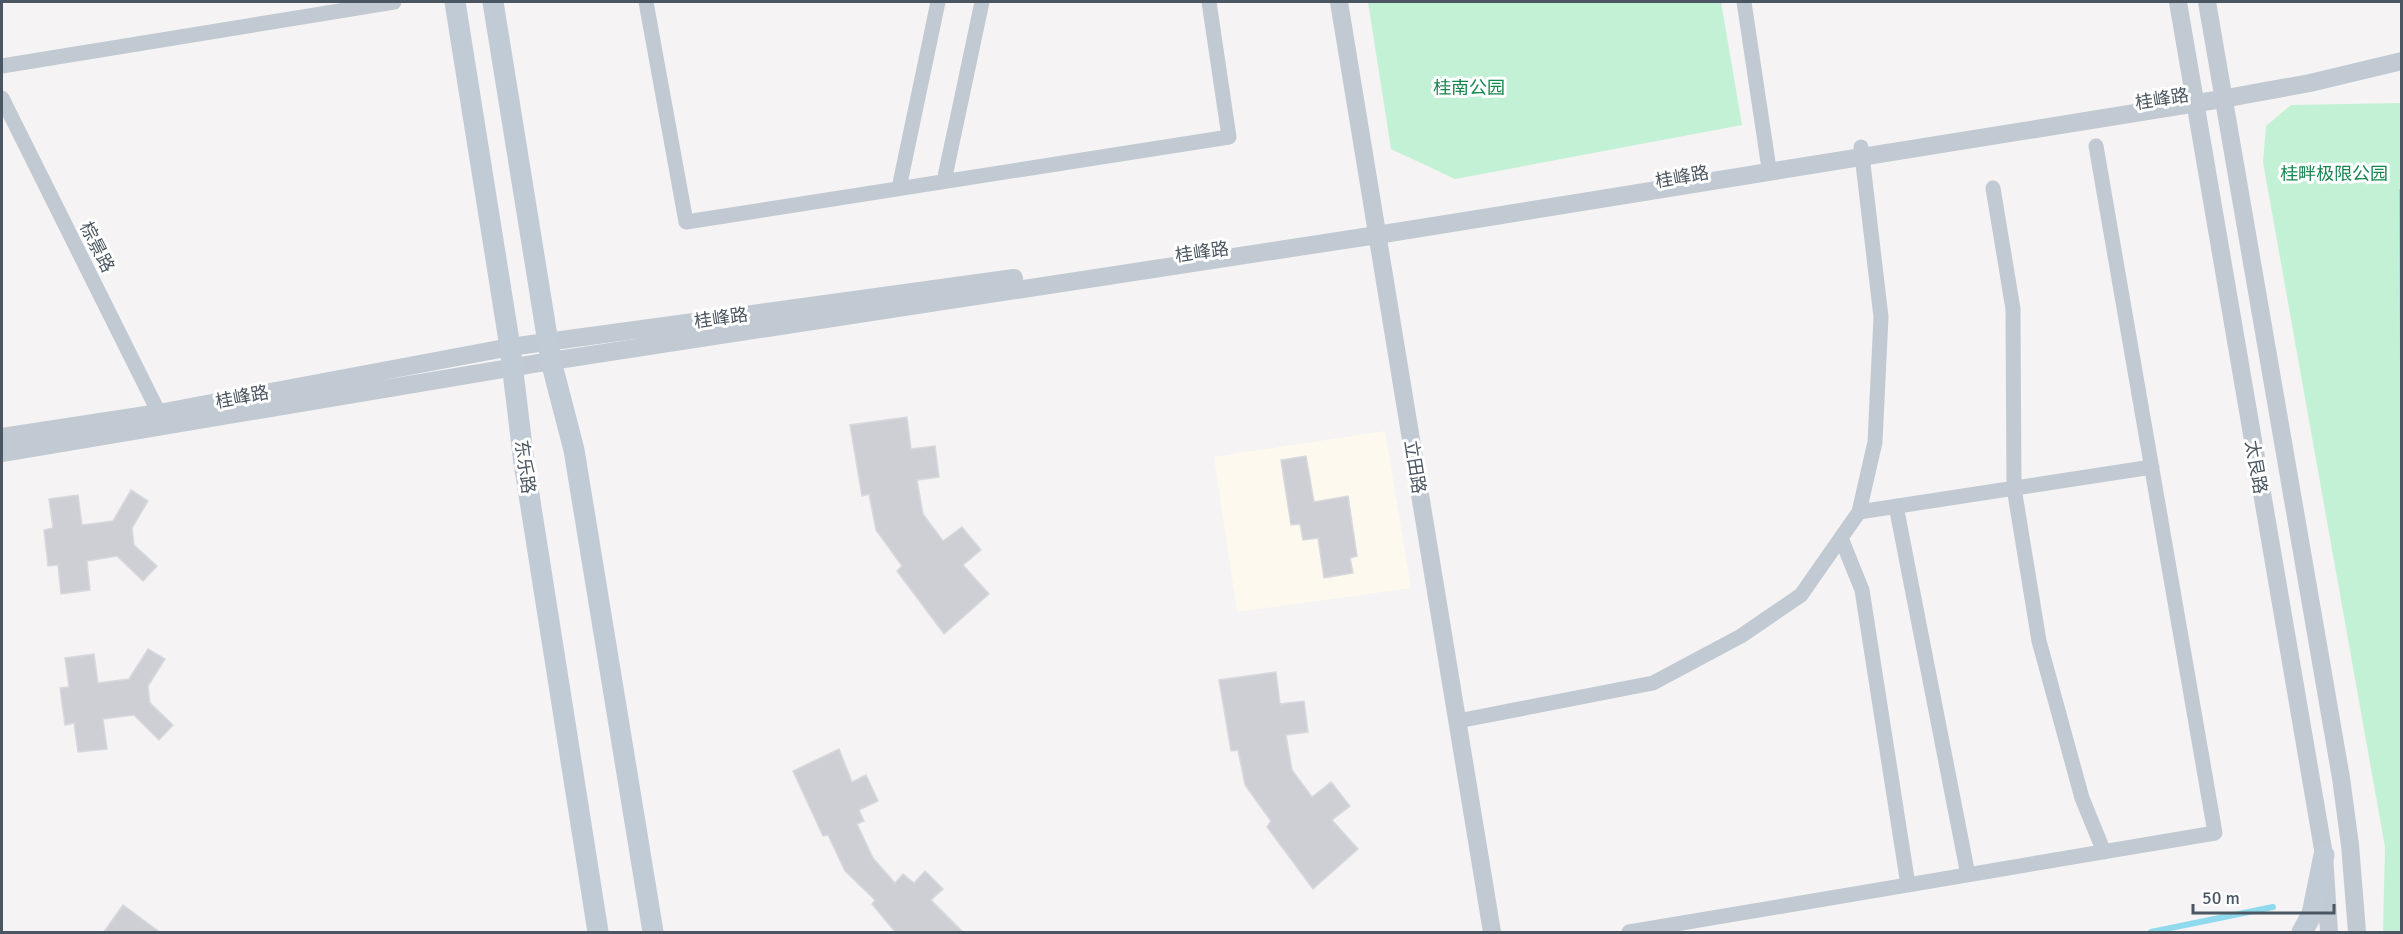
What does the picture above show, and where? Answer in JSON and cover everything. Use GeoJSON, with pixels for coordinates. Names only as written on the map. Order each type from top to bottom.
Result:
{"type":"FeatureCollection","features":[{"type":"Feature","properties":{"kind":"main road","name":"东乐路"},"geometry":{"type":"LineString","coordinates":[[455,2],[510,347],[524,463],[598,933]]}},
{"type":"Feature","properties":{"kind":"main road"},"geometry":{"type":"LineString","coordinates":[[493,2],[550,351],[574,450],[653,933]]}},
{"type":"Feature","properties":{"kind":"main road"},"geometry":{"type":"LineString","coordinates":[[2302,933],[2312,914],[2324,855]]}},
{"type":"Feature","properties":{"kind":"street"},"geometry":{"type":"LineString","coordinates":[[2,66],[394,2]]}},
{"type":"Feature","properties":{"kind":"street"},"geometry":{"type":"LineString","coordinates":[[646,2],[686,222],[1229,137],[1209,2]]}},
{"type":"Feature","properties":{"kind":"street"},"geometry":{"type":"LineString","coordinates":[[899,188],[938,2]]}},
{"type":"Feature","properties":{"kind":"street"},"geometry":{"type":"LineString","coordinates":[[944,181],[982,2]]}},
{"type":"Feature","properties":{"kind":"street","name":"立田路"},"geometry":{"type":"LineString","coordinates":[[1340,2],[1492,933]]}},
{"type":"Feature","properties":{"kind":"street"},"geometry":{"type":"LineString","coordinates":[[1744,2],[1768,162]]}},
{"type":"Feature","properties":{"kind":"street","name":"太艮路"},"geometry":{"type":"LineString","coordinates":[[2178,2],[2324,855],[2329,933]]}},
{"type":"Feature","properties":{"kind":"street","name":"太艮路"},"geometry":{"type":"LineString","coordinates":[[2206,2],[2341,778],[2350,845],[2357,933]]}},
{"type":"Feature","properties":{"kind":"street"},"geometry":{"type":"LineString","coordinates":[[2221,95],[2402,56]]}},
{"type":"Feature","properties":{"kind":"street"},"geometry":{"type":"LineString","coordinates":[[2221,95],[2310,83],[2402,61]]}},
{"type":"Feature","properties":{"kind":"street","name":"桂峰路"},"geometry":{"type":"LineString","coordinates":[[2,437],[159,413],[510,347],[550,351],[1376,232],[1768,162],[1861,151],[2221,95]]}},
{"type":"Feature","properties":{"kind":"street","name":"棕景路"},"geometry":{"type":"LineString","coordinates":[[2,98],[159,413]]}},
{"type":"Feature","properties":{"kind":"street"},"geometry":{"type":"LineString","coordinates":[[1629,933],[2215,833],[2096,146]]}},
{"type":"Feature","properties":{"kind":"street"},"geometry":{"type":"LineString","coordinates":[[1376,232],[1861,151],[1881,316],[1875,442],[1859,512],[1801,596],[1741,636],[1653,683],[1458,721]]}},
{"type":"Feature","properties":{"kind":"street"},"geometry":{"type":"LineString","coordinates":[[1993,188],[2013,309],[2014,488],[2039,641],[2082,798],[2104,852]]}},
{"type":"Feature","properties":{"kind":"street"},"geometry":{"type":"LineString","coordinates":[[2,453],[513,369],[550,351]]}},
{"type":"Feature","properties":{"kind":"street"},"geometry":{"type":"LineString","coordinates":[[1859,512],[2152,467]]}},
{"type":"Feature","properties":{"kind":"street"},"geometry":{"type":"LineString","coordinates":[[1896,506],[1968,875]]}},
{"type":"Feature","properties":{"kind":"street"},"geometry":{"type":"LineString","coordinates":[[1841,538],[1862,590],[1908,885]]}},
{"type":"Feature","properties":{"kind":"shaded area"},"geometry":{"type":"Polygon","coordinates":[[[1385,431],[1411,588],[1237,612],[1214,457],[1385,431]]]}},
{"type":"Feature","properties":{"kind":"green space","name":"桂南公园"},"geometry":{"type":"Polygon","coordinates":[[[1368,2],[1721,2],[1742,125],[1455,179],[1391,149],[1368,2]]]}},
{"type":"Feature","properties":{"kind":"green space","name":"桂畔极限公园"},"geometry":{"type":"Polygon","coordinates":[[[2401,103],[2401,932],[2383,932],[2385,847],[2263,162],[2266,126],[2291,105],[2401,103]]]}},
{"type":"Feature","properties":{"kind":"water"},"geometry":{"type":"Polygon","coordinates":[[[2399,189],[2402,189],[2401,374],[2400,366],[2399,189]]]}},
{"type":"Feature","properties":{"kind":"building"},"geometry":{"type":"Polygon","coordinates":[[[907,417],[911,449],[935,446],[939,477],[917,480],[923,514],[943,541],[962,527],[981,550],[963,565],[989,594],[944,634],[897,571],[902,566],[876,530],[869,494],[862,496],[850,425],[907,417]]]}},
{"type":"Feature","properties":{"kind":"building"},"geometry":{"type":"Polygon","coordinates":[[[1306,456],[1314,502],[1348,496],[1357,556],[1350,558],[1353,573],[1324,578],[1318,538],[1303,540],[1300,524],[1291,525],[1281,460],[1306,456]]]}},
{"type":"Feature","properties":{"kind":"building"},"geometry":{"type":"Polygon","coordinates":[[[131,490],[148,501],[132,528],[134,545],[157,566],[143,581],[117,556],[87,561],[90,590],[61,594],[58,565],[48,566],[44,530],[53,528],[49,499],[78,495],[82,525],[113,521],[131,490]]]}},
{"type":"Feature","properties":{"kind":"building"},"geometry":{"type":"Polygon","coordinates":[[[148,649],[165,659],[148,686],[150,703],[173,725],[159,740],[134,715],[103,719],[107,749],[78,752],[74,723],[65,725],[60,688],[69,687],[65,658],[94,654],[98,683],[129,679],[148,649]]]}},
{"type":"Feature","properties":{"kind":"building"},"geometry":{"type":"Polygon","coordinates":[[[1276,672],[1280,704],[1304,701],[1308,732],[1286,735],[1292,770],[1312,797],[1331,782],[1350,806],[1332,820],[1358,849],[1313,889],[1267,827],[1271,821],[1245,785],[1238,750],[1231,751],[1219,680],[1276,672]]]}},
{"type":"Feature","properties":{"kind":"building"},"geometry":{"type":"Polygon","coordinates":[[[839,749],[852,782],[866,775],[878,801],[859,810],[864,821],[857,824],[873,858],[895,883],[903,874],[914,883],[925,871],[943,889],[931,900],[964,933],[896,933],[872,904],[875,900],[845,871],[828,835],[823,836],[793,771],[839,749]]]}},
{"type":"Feature","properties":{"kind":"building"},"geometry":{"type":"Polygon","coordinates":[[[123,905],[161,933],[103,933],[123,905]]]}},
{"type":"Feature","properties":{"kind":"waterway"},"geometry":{"type":"LineString","coordinates":[[2151,932],[2273,907]]}}]}
